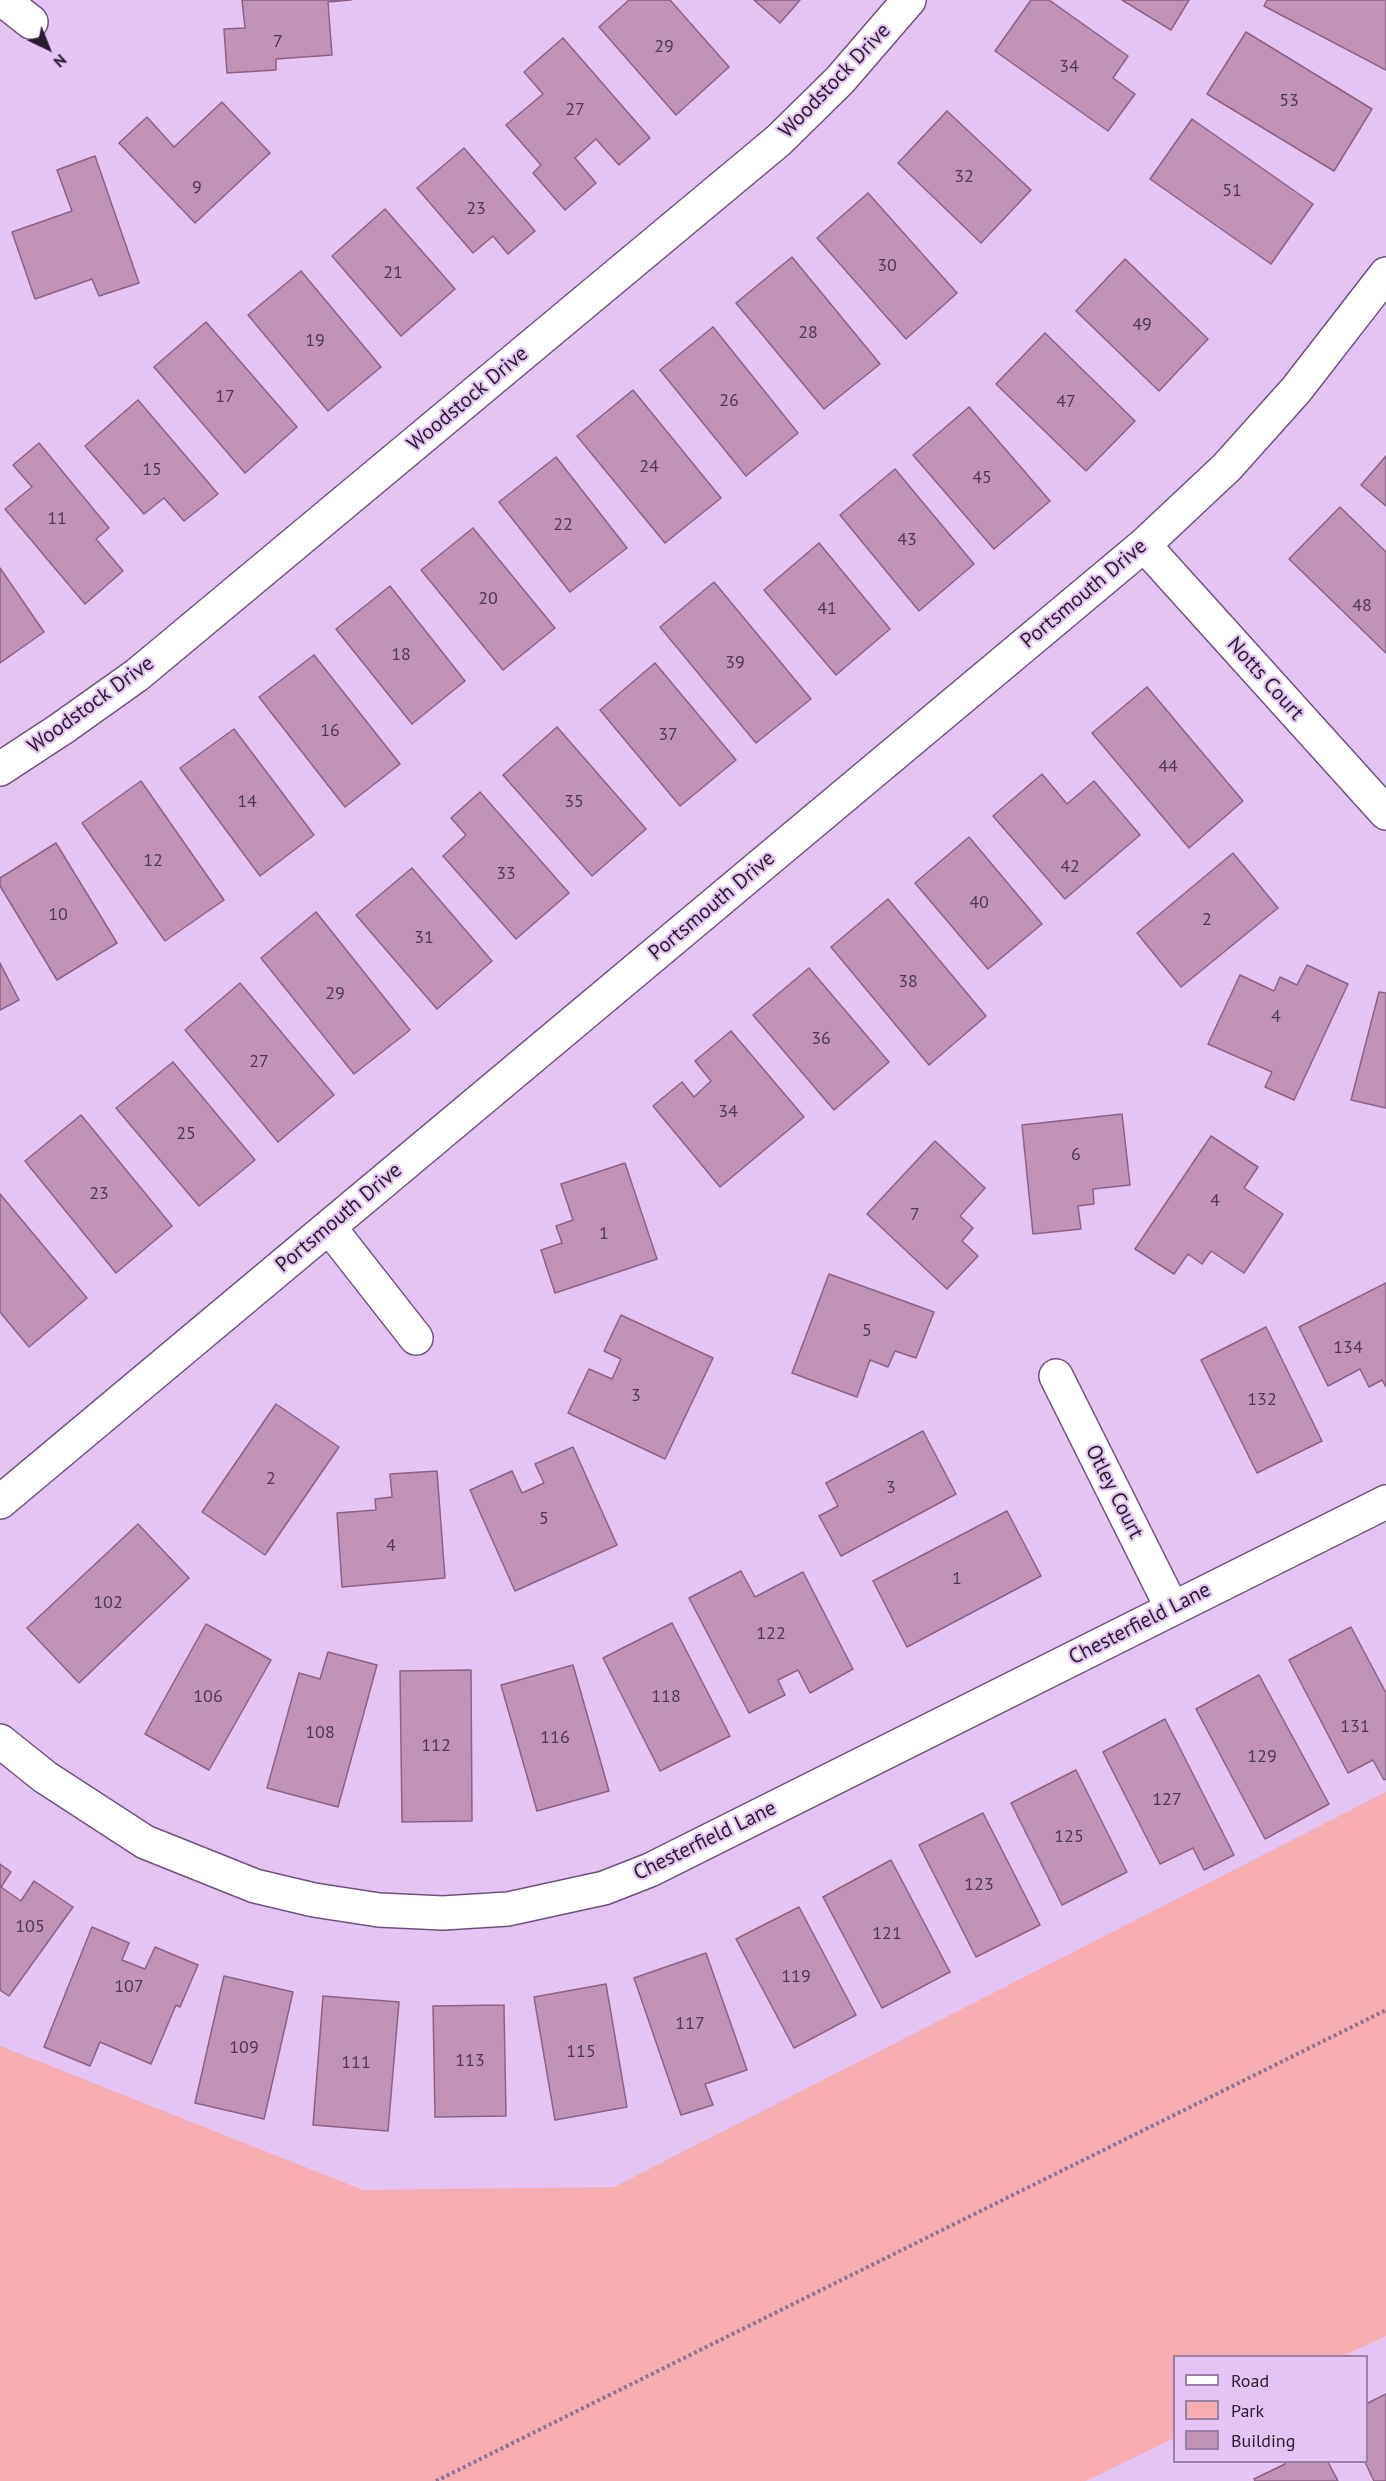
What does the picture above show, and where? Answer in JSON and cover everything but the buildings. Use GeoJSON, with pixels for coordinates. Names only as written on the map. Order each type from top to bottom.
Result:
{"type":"FeatureCollection","features":[{"type":"Feature","properties":{"kind":"street"},"geometry":{"type":"LineString","coordinates":[[3,0],[32,22]]}},
{"type":"Feature","properties":{"kind":"street","name":"Woodstock Drive"},"geometry":{"type":"LineString","coordinates":[[0,769],[137,675],[779,140],[840,81],[909,0]]}},
{"type":"Feature","properties":{"kind":"street","name":"Portsmouth Drive"},"geometry":{"type":"LineString","coordinates":[[0,1502],[1143,545],[1242,450],[1296,390],[1386,273]]}},
{"type":"Feature","properties":{"kind":"street","name":"Notts Court"},"geometry":{"type":"LineString","coordinates":[[1143,545],[1386,813]]}},
{"type":"Feature","properties":{"kind":"street"},"geometry":{"type":"LineString","coordinates":[[329,1227],[416,1338]]}},
{"type":"Feature","properties":{"kind":"street","name":"Otley Court"},"geometry":{"type":"LineString","coordinates":[[1056,1376],[1172,1608]]}},
{"type":"Feature","properties":{"kind":"street","name":"Chesterfield Lane"},"geometry":{"type":"LineString","coordinates":[[0,1741],[54,1783],[145,1842],[255,1886],[314,1900],[380,1910],[443,1913],[508,1909],[604,1887],[650,1870],[1386,1502]]}},
{"type":"Feature","properties":{"kind":"path"},"geometry":{"type":"LineString","coordinates":[[436,2481],[1386,2010]]}},
{"type":"Feature","properties":{"kind":"green space"},"geometry":{"type":"Polygon","coordinates":[[[1386,1792],[1386,2336],[1345,2355],[1173,2355],[1173,2438],[1086,2481],[0,2481],[0,2046],[363,2190],[614,2187],[1386,1792]]]}}]}
